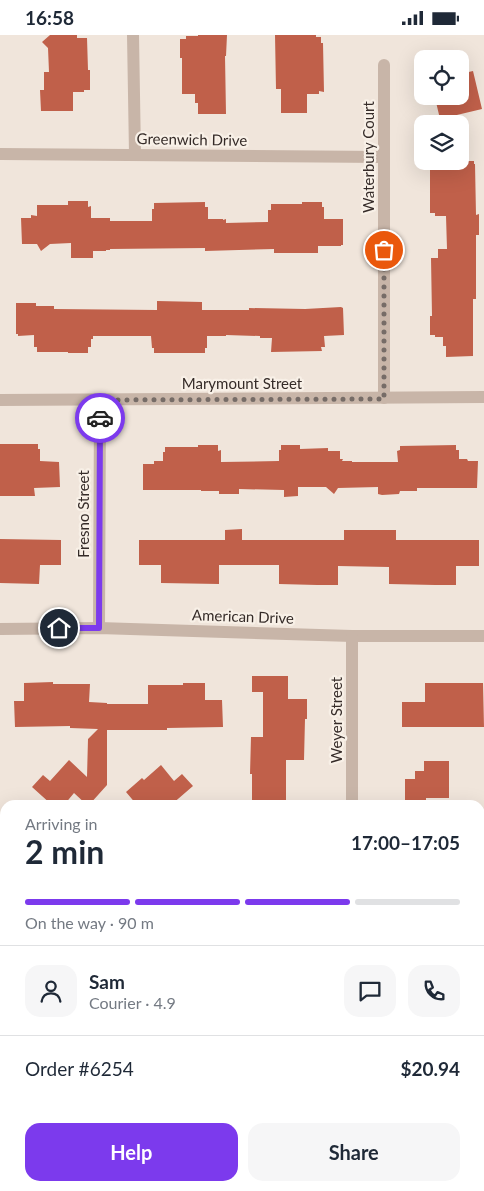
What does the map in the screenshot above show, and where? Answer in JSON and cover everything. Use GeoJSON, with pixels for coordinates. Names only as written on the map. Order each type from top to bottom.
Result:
{"type":"FeatureCollection","features":[{"type":"Feature","properties":{"kind":"street"},"geometry":{"type":"LineString","coordinates":[[133,35],[135,154]]}},
{"type":"Feature","properties":{"kind":"street","name":"Waterbury Court"},"geometry":{"type":"LineString","coordinates":[[384,65],[384,399]]}},
{"type":"Feature","properties":{"kind":"street","name":"Greenwich Drive"},"geometry":{"type":"LineString","coordinates":[[0,154],[384,157]]}},
{"type":"Feature","properties":{"kind":"street","name":"Marymount Street"},"geometry":{"type":"LineString","coordinates":[[0,400],[484,397]]}},
{"type":"Feature","properties":{"kind":"street","name":"Fresno Street"},"geometry":{"type":"LineString","coordinates":[[99,628],[100,400]]}},
{"type":"Feature","properties":{"kind":"street","name":"American Drive"},"geometry":{"type":"LineString","coordinates":[[0,629],[99,628],[352,636],[484,636]]}},
{"type":"Feature","properties":{"kind":"street","name":"Weyer Street"},"geometry":{"type":"LineString","coordinates":[[352,636],[352,800]]}},
{"type":"Feature","properties":{"kind":"building"},"geometry":{"type":"Polygon","coordinates":[[[50,35],[77,35],[77,38],[87,38],[90,90],[73,92],[73,111],[41,111],[40,90],[44,90],[44,72],[49,72],[48,48],[42,42],[50,35]]]}},
{"type":"Feature","properties":{"kind":"building"},"geometry":{"type":"Polygon","coordinates":[[[227,35],[225,56],[226,114],[198,114],[198,103],[195,103],[195,94],[182,94],[180,39],[186,39],[186,36],[227,35]]]}},
{"type":"Feature","properties":{"kind":"building"},"geometry":{"type":"Polygon","coordinates":[[[275,35],[316,35],[316,37],[321,37],[321,43],[323,43],[324,92],[319,91],[319,94],[307,94],[307,113],[281,113],[281,89],[276,89],[275,35]]]}},
{"type":"Feature","properties":{"kind":"building"},"geometry":{"type":"Polygon","coordinates":[[[473,71],[482,109],[457,115],[439,115],[437,105],[469,105],[469,72],[473,71]]]}},
{"type":"Feature","properties":{"kind":"building"},"geometry":{"type":"Polygon","coordinates":[[[469,161],[474,161],[476,215],[479,214],[479,235],[476,235],[476,299],[473,299],[473,356],[446,357],[446,346],[443,346],[443,337],[430,335],[430,316],[432,316],[431,258],[438,258],[438,249],[447,249],[446,216],[435,216],[435,213],[430,213],[430,170],[469,170],[469,161]]]}},
{"type":"Feature","properties":{"kind":"building"},"geometry":{"type":"Polygon","coordinates":[[[68,201],[88,201],[88,207],[91,206],[91,218],[110,218],[110,221],[152,221],[154,203],[205,202],[205,207],[208,207],[208,219],[226,219],[226,223],[268,222],[268,210],[271,210],[271,204],[322,202],[324,219],[343,219],[343,245],[318,246],[318,253],[274,253],[274,249],[205,251],[205,248],[110,249],[106,251],[93,251],[93,258],[71,258],[71,243],[50,244],[41,251],[37,244],[22,244],[21,218],[31,218],[31,215],[37,216],[37,205],[68,205],[68,201]]]}},
{"type":"Feature","properties":{"kind":"building"},"geometry":{"type":"Polygon","coordinates":[[[157,301],[202,302],[202,310],[341,307],[343,308],[344,335],[324,336],[325,347],[321,347],[322,351],[271,352],[272,338],[260,338],[260,336],[207,336],[205,353],[154,353],[151,336],[93,336],[91,347],[88,347],[88,353],[68,353],[37,352],[37,347],[34,347],[34,335],[18,336],[16,334],[16,303],[36,303],[36,306],[54,306],[54,309],[157,310],[157,301]]]}},
{"type":"Feature","properties":{"kind":"building"},"geometry":{"type":"Polygon","coordinates":[[[0,444],[38,444],[40,461],[59,462],[60,487],[34,488],[35,496],[0,496],[0,444]]]}},
{"type":"Feature","properties":{"kind":"building"},"geometry":{"type":"Polygon","coordinates":[[[198,445],[218,445],[218,451],[221,450],[221,462],[279,461],[281,445],[300,445],[300,449],[328,448],[328,451],[340,451],[340,459],[343,459],[342,461],[398,462],[397,451],[400,450],[400,446],[456,445],[456,450],[459,450],[459,459],[478,461],[477,488],[417,488],[417,491],[400,491],[399,494],[382,495],[378,494],[378,487],[338,488],[334,494],[326,487],[298,487],[298,496],[284,497],[284,490],[239,489],[239,494],[219,494],[219,491],[201,490],[143,490],[143,464],[154,464],[154,461],[163,461],[165,447],[198,447],[198,445]]]}},
{"type":"Feature","properties":{"kind":"building"},"geometry":{"type":"Polygon","coordinates":[[[242,529],[242,540],[344,540],[344,530],[396,530],[396,540],[479,540],[479,566],[456,566],[456,585],[435,585],[389,584],[389,567],[338,566],[338,585],[317,585],[279,584],[279,565],[219,565],[219,584],[161,583],[161,565],[139,565],[139,540],[225,540],[225,530],[242,529]]]}},
{"type":"Feature","properties":{"kind":"building"},"geometry":{"type":"Polygon","coordinates":[[[0,539],[61,540],[61,565],[40,565],[39,584],[0,583],[0,539]]]}},
{"type":"Feature","properties":{"kind":"building"},"geometry":{"type":"Polygon","coordinates":[[[252,676],[288,676],[288,699],[307,699],[304,760],[286,760],[286,800],[252,800],[252,774],[250,774],[251,737],[263,737],[263,692],[252,692],[252,676]]]}},
{"type":"Feature","properties":{"kind":"building"},"geometry":{"type":"Polygon","coordinates":[[[24,683],[90,684],[89,702],[148,704],[148,685],[205,683],[205,700],[222,700],[223,727],[167,728],[167,730],[107,730],[107,785],[94,800],[82,800],[74,793],[68,800],[46,800],[32,787],[43,775],[50,781],[69,760],[87,777],[88,739],[98,729],[70,728],[70,726],[15,727],[14,701],[24,701],[24,683]]]}},
{"type":"Feature","properties":{"kind":"building"},"geometry":{"type":"Polygon","coordinates":[[[425,683],[483,683],[484,727],[402,727],[402,702],[425,702],[425,683]]]}},
{"type":"Feature","properties":{"kind":"building"},"geometry":{"type":"Polygon","coordinates":[[[424,761],[449,761],[449,798],[405,800],[405,779],[415,779],[415,771],[424,771],[424,761]]]}},
{"type":"Feature","properties":{"kind":"building"},"geometry":{"type":"Polygon","coordinates":[[[161,765],[174,781],[182,774],[193,786],[177,800],[133,800],[126,792],[142,778],[144,780],[161,765]]]}},
{"type":"Feature","properties":{"kind":"way so far"},"geometry":{"type":"LineString","coordinates":[[100,418],[100,400],[384,399],[384,250]]}},
{"type":"Feature","properties":{"kind":"route"},"geometry":{"type":"LineString","coordinates":[[59,628],[99,628],[100,418]]}}]}
